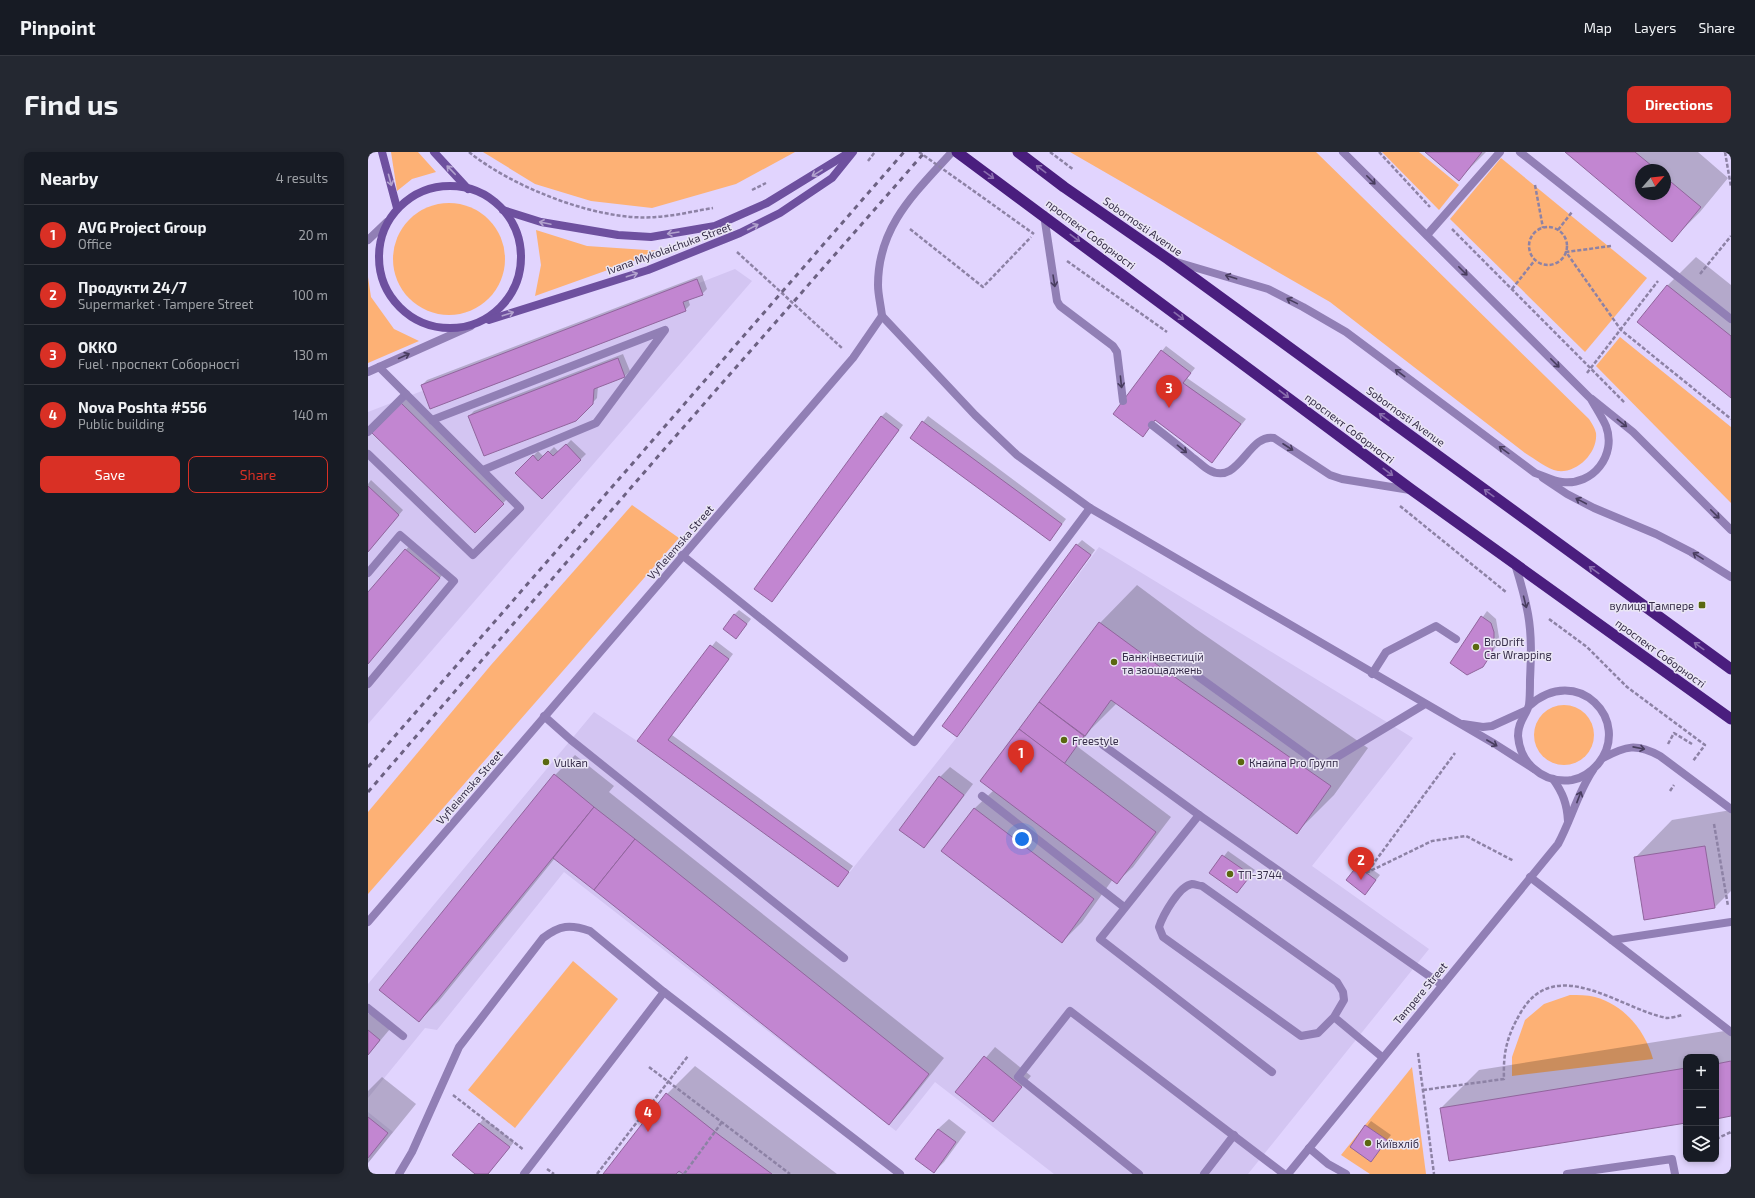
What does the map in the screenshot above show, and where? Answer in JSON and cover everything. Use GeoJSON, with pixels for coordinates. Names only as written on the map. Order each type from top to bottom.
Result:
{"type":"FeatureCollection","features":[{"type":"Feature","properties":{"kind":"highway","name":"проспект Соборності"},"geometry":{"type":"LineString","coordinates":[[957,152],[1044,215],[1412,490],[1731,720]]}},
{"type":"Feature","properties":{"kind":"highway","name":"проспект Соборності"},"geometry":{"type":"LineString","coordinates":[[1018,152],[1064,187]]}},
{"type":"Feature","properties":{"kind":"highway","name":"Sobornosti Avenue"},"geometry":{"type":"LineString","coordinates":[[1064,187],[1168,259],[1731,669]]}},
{"type":"Feature","properties":{"kind":"main road"},"geometry":{"type":"LineString","coordinates":[[382,152],[397,208]]}},
{"type":"Feature","properties":{"kind":"main road"},"geometry":{"type":"LineString","coordinates":[[434,152],[468,188]]}},
{"type":"Feature","properties":{"kind":"main road","name":"Ivana Mykolaichuka Street"},"geometry":{"type":"LineString","coordinates":[[503,210],[541,222],[618,235],[652,237],[715,226],[767,203],[852,152]]}},
{"type":"Feature","properties":{"kind":"main road","name":"Ivana Mykolaichuka Street"},"geometry":{"type":"LineString","coordinates":[[471,326],[648,270],[740,233],[780,213],[832,178],[852,152]]}},
{"type":"Feature","properties":{"kind":"main road"},"geometry":{"type":"LineString","coordinates":[[449,186],[468,188],[487,197],[503,210],[516,230],[521,253],[518,277],[509,298],[492,315],[471,326],[448,329],[425,325],[404,312],[388,294],[379,270],[379,246],[387,222],[397,208],[412,196],[430,188],[449,186]]}},
{"type":"Feature","properties":{"kind":"street"},"geometry":{"type":"LineString","coordinates":[[952,152],[905,204],[886,236],[881,258],[878,286],[882,316],[975,415],[1017,455],[1090,508],[1534,769],[1553,779],[1574,779],[1594,769],[1603,758],[1608,746],[1609,732],[1602,713],[1590,698],[1577,692],[1564,690],[1551,692],[1538,697],[1527,709],[1492,726],[1483,727],[1458,724]]}},
{"type":"Feature","properties":{"kind":"street"},"geometry":{"type":"LineString","coordinates":[[1343,152],[1591,399],[1633,432],[1731,530]]}},
{"type":"Feature","properties":{"kind":"street"},"geometry":{"type":"LineString","coordinates":[[1427,235],[1500,152]]}},
{"type":"Feature","properties":{"kind":"street"},"geometry":{"type":"LineString","coordinates":[[1520,152],[1731,319]]}},
{"type":"Feature","properties":{"kind":"street"},"geometry":{"type":"LineString","coordinates":[[1044,215],[1057,301],[1060,306],[1113,346],[1117,352],[1123,401]]}},
{"type":"Feature","properties":{"kind":"street"},"geometry":{"type":"LineString","coordinates":[[368,240],[387,222]]}},
{"type":"Feature","properties":{"kind":"street"},"geometry":{"type":"LineString","coordinates":[[1168,259],[1268,289],[1303,306],[1346,332],[1536,473],[1567,494],[1594,508],[1656,534],[1690,552],[1731,577]]}},
{"type":"Feature","properties":{"kind":"street","name":"Vyfleiemska Street"},"geometry":{"type":"LineString","coordinates":[[368,922],[853,358],[882,316]]}},
{"type":"Feature","properties":{"kind":"street"},"geometry":{"type":"LineString","coordinates":[[368,372],[471,326]]}},
{"type":"Feature","properties":{"kind":"street"},"geometry":{"type":"LineString","coordinates":[[432,420],[665,330],[596,423],[483,470]]}},
{"type":"Feature","properties":{"kind":"street"},"geometry":{"type":"LineString","coordinates":[[368,454],[473,555],[520,508],[379,367]]}},
{"type":"Feature","properties":{"kind":"street"},"geometry":{"type":"LineString","coordinates":[[368,432],[406,394]]}},
{"type":"Feature","properties":{"kind":"street"},"geometry":{"type":"LineString","coordinates":[[1536,473],[1562,482],[1579,481],[1594,474],[1599,468],[1609,446],[1606,426],[1591,399]]}},
{"type":"Feature","properties":{"kind":"street"},"geometry":{"type":"LineString","coordinates":[[1152,425],[1210,471],[1228,472],[1236,467],[1259,442],[1269,437],[1274,438],[1330,475],[1342,479],[1412,490]]}},
{"type":"Feature","properties":{"kind":"street"},"geometry":{"type":"LineString","coordinates":[[682,556],[914,742],[1090,508]]}},
{"type":"Feature","properties":{"kind":"street"},"geometry":{"type":"LineString","coordinates":[[368,573],[400,535],[454,581],[368,684]]}},
{"type":"Feature","properties":{"kind":"street"},"geometry":{"type":"LineString","coordinates":[[1515,564],[1529,626],[1531,656],[1527,709],[1519,729],[1519,742],[1525,760],[1534,769]]}},
{"type":"Feature","properties":{"kind":"street"},"geometry":{"type":"LineString","coordinates":[[1372,674],[1386,652],[1436,626],[1456,639]]}},
{"type":"Feature","properties":{"kind":"street"},"geometry":{"type":"LineString","coordinates":[[1196,675],[1322,766],[1425,704]]}},
{"type":"Feature","properties":{"kind":"street"},"geometry":{"type":"LineString","coordinates":[[544,716],[844,958]]}},
{"type":"Feature","properties":{"kind":"street"},"geometry":{"type":"LineString","coordinates":[[1103,745],[1199,815],[1442,985]]}},
{"type":"Feature","properties":{"kind":"street"},"geometry":{"type":"LineString","coordinates":[[1603,758],[1623,747],[1632,746],[1649,750],[1660,756],[1731,809]]}},
{"type":"Feature","properties":{"kind":"street","name":"Tampere Street"},"geometry":{"type":"LineString","coordinates":[[1288,1174],[1382,1057],[1558,844],[1568,826],[1582,790],[1594,769]]}},
{"type":"Feature","properties":{"kind":"street"},"geometry":{"type":"LineString","coordinates":[[1553,779],[1563,795],[1567,806],[1568,826]]}},
{"type":"Feature","properties":{"kind":"street"},"geometry":{"type":"LineString","coordinates":[[982,796],[1124,907]]}},
{"type":"Feature","properties":{"kind":"street"},"geometry":{"type":"LineString","coordinates":[[1199,815],[1124,907],[1100,939],[1272,1072]]}},
{"type":"Feature","properties":{"kind":"street"},"geometry":{"type":"LineString","coordinates":[[1530,877],[1731,1032]]}},
{"type":"Feature","properties":{"kind":"street"},"geometry":{"type":"LineString","coordinates":[[1192,884],[1202,886],[1337,982],[1343,992],[1344,1000],[1334,1017],[1318,1033],[1300,1036],[1164,936],[1159,927],[1163,916],[1183,888],[1192,884]]}},
{"type":"Feature","properties":{"kind":"street"},"geometry":{"type":"LineString","coordinates":[[1612,940],[1731,922]]}},
{"type":"Feature","properties":{"kind":"street"},"geometry":{"type":"LineString","coordinates":[[399,1174],[412,1152],[459,1047],[544,938],[555,929],[566,926],[590,931],[664,992],[900,1174]]}},
{"type":"Feature","properties":{"kind":"street"},"geometry":{"type":"LineString","coordinates":[[524,1174],[664,992]]}},
{"type":"Feature","properties":{"kind":"street"},"geometry":{"type":"LineString","coordinates":[[368,1008],[403,1036]]}},
{"type":"Feature","properties":{"kind":"street"},"geometry":{"type":"LineString","coordinates":[[1139,1174],[1018,1077],[1070,1011],[1284,1174]]}},
{"type":"Feature","properties":{"kind":"street"},"geometry":{"type":"LineString","coordinates":[[1334,1017],[1382,1057]]}},
{"type":"Feature","properties":{"kind":"street"},"geometry":{"type":"LineString","coordinates":[[1204,1174],[1234,1135]]}},
{"type":"Feature","properties":{"kind":"street"},"geometry":{"type":"LineString","coordinates":[[1309,1148],[1328,1164],[1346,1174]]}},
{"type":"Feature","properties":{"kind":"street"},"geometry":{"type":"LineString","coordinates":[[1567,1174],[1672,1159],[1675,1174]]}},
{"type":"Feature","properties":{"kind":"path"},"geometry":{"type":"LineString","coordinates":[[469,152],[484,164],[532,189],[567,202],[614,216],[655,218],[714,208]]}},
{"type":"Feature","properties":{"kind":"path"},"geometry":{"type":"LineString","coordinates":[[919,152],[1170,334]]}},
{"type":"Feature","properties":{"kind":"path"},"geometry":{"type":"LineString","coordinates":[[1050,152],[1074,170]]}},
{"type":"Feature","properties":{"kind":"path"},"geometry":{"type":"LineString","coordinates":[[1379,152],[1442,219],[1630,408]]}},
{"type":"Feature","properties":{"kind":"path"},"geometry":{"type":"LineString","coordinates":[[1725,152],[1731,187]]}},
{"type":"Feature","properties":{"kind":"path"},"geometry":{"type":"LineString","coordinates":[[1531,161],[1542,228]]}},
{"type":"Feature","properties":{"kind":"path"},"geometry":{"type":"LineString","coordinates":[[748,192],[768,181]]}},
{"type":"Feature","properties":{"kind":"path"},"geometry":{"type":"LineString","coordinates":[[1558,230],[1581,201]]}},
{"type":"Feature","properties":{"kind":"path"},"geometry":{"type":"LineString","coordinates":[[1542,228],[1553,228],[1558,230],[1566,239],[1566,252],[1563,258],[1553,264],[1540,263],[1531,255],[1529,242],[1537,231],[1542,228]]}},
{"type":"Feature","properties":{"kind":"path"},"geometry":{"type":"LineString","coordinates":[[910,229],[983,287],[1034,234]]}},
{"type":"Feature","properties":{"kind":"path"},"geometry":{"type":"LineString","coordinates":[[1689,287],[1731,236]]}},
{"type":"Feature","properties":{"kind":"path"},"geometry":{"type":"LineString","coordinates":[[1566,252],[1633,242]]}},
{"type":"Feature","properties":{"kind":"path"},"geometry":{"type":"LineString","coordinates":[[736,252],[820,328]]}},
{"type":"Feature","properties":{"kind":"path"},"geometry":{"type":"LineString","coordinates":[[1566,252],[1621,330],[1731,419]]}},
{"type":"Feature","properties":{"kind":"path"},"geometry":{"type":"LineString","coordinates":[[1512,289],[1535,260]]}},
{"type":"Feature","properties":{"kind":"path"},"geometry":{"type":"LineString","coordinates":[[1577,385],[1667,269]]}},
{"type":"Feature","properties":{"kind":"path"},"geometry":{"type":"LineString","coordinates":[[1398,503],[1511,596]]}},
{"type":"Feature","properties":{"kind":"path"},"geometry":{"type":"LineString","coordinates":[[1549,620],[1587,647],[1627,687],[1705,745],[1692,762],[1686,758]]}},
{"type":"Feature","properties":{"kind":"path"},"geometry":{"type":"LineString","coordinates":[[1674,748],[1668,744],[1674,733],[1692,744]]}},
{"type":"Feature","properties":{"kind":"path"},"geometry":{"type":"LineString","coordinates":[[1455,754],[1366,873],[1432,841],[1466,836],[1514,861]]}},
{"type":"Feature","properties":{"kind":"path"},"geometry":{"type":"LineString","coordinates":[[1714,824],[1731,922]]}},
{"type":"Feature","properties":{"kind":"path"},"geometry":{"type":"LineString","coordinates":[[1423,1090],[1504,1079],[1503,1056],[1514,1025],[1525,1005],[1536,996],[1554,986],[1580,986],[1604,993],[1668,1018],[1702,1010]]}},
{"type":"Feature","properties":{"kind":"path"},"geometry":{"type":"LineString","coordinates":[[1418,1053],[1434,1174]]}},
{"type":"Feature","properties":{"kind":"path"},"geometry":{"type":"LineString","coordinates":[[597,1174],[688,1056]]}},
{"type":"Feature","properties":{"kind":"path"},"geometry":{"type":"LineString","coordinates":[[649,1067],[790,1174]]}},
{"type":"Feature","properties":{"kind":"path"},"geometry":{"type":"LineString","coordinates":[[440,1090],[456,1096],[527,1153]]}},
{"type":"Feature","properties":{"kind":"path"},"geometry":{"type":"LineString","coordinates":[[684,1174],[722,1122]]}},
{"type":"Feature","properties":{"kind":"path"},"geometry":{"type":"LineString","coordinates":[[1719,1138],[1731,1132]]}},
{"type":"Feature","properties":{"kind":"path"},"geometry":{"type":"LineString","coordinates":[[545,1167],[554,1174]]}},
{"type":"Feature","properties":{"kind":"shaded area"},"geometry":{"type":"Polygon","coordinates":[[[391,152],[418,152],[436,172],[412,179],[397,191],[391,152]]]}},
{"type":"Feature","properties":{"kind":"shaded area"},"geometry":{"type":"Polygon","coordinates":[[[483,152],[795,152],[736,184],[652,208],[591,201],[535,184],[483,152]]]}},
{"type":"Feature","properties":{"kind":"shaded area"},"geometry":{"type":"Polygon","coordinates":[[[1070,152],[1316,152],[1589,419],[1596,433],[1594,447],[1590,454],[1573,469],[1558,471],[1545,466],[1525,453],[1330,302],[1070,152]]]}},
{"type":"Feature","properties":{"kind":"shaded area"},"geometry":{"type":"Polygon","coordinates":[[[1382,152],[1419,152],[1459,185],[1439,210],[1382,152]]]}},
{"type":"Feature","properties":{"kind":"shaded area"},"geometry":{"type":"Polygon","coordinates":[[[1501,158],[1647,278],[1585,352],[1450,219],[1501,158]]]}},
{"type":"Feature","properties":{"kind":"shaded area"},"geometry":{"type":"Polygon","coordinates":[[[449,203],[470,207],[488,220],[501,238],[505,259],[501,280],[488,298],[470,311],[449,315],[428,311],[410,298],[397,280],[393,259],[397,238],[410,220],[428,207],[449,203]]]}},
{"type":"Feature","properties":{"kind":"shaded area"},"geometry":{"type":"Polygon","coordinates":[[[536,230],[587,246],[661,251],[535,296],[541,265],[536,230]]]}},
{"type":"Feature","properties":{"kind":"shaded area"},"geometry":{"type":"Polygon","coordinates":[[[735,269],[752,281],[368,724],[368,412],[735,269]]]}},
{"type":"Feature","properties":{"kind":"shaded area"},"geometry":{"type":"Polygon","coordinates":[[[368,277],[371,297],[394,329],[419,341],[368,363],[368,277]]]}},
{"type":"Feature","properties":{"kind":"shaded area"},"geometry":{"type":"Polygon","coordinates":[[[1620,337],[1731,427],[1731,503],[1596,366],[1620,337]]]}},
{"type":"Feature","properties":{"kind":"shaded area"},"geometry":{"type":"Polygon","coordinates":[[[632,505],[679,538],[368,894],[368,812],[491,665],[632,505]]]}},
{"type":"Feature","properties":{"kind":"shaded area"},"geometry":{"type":"Polygon","coordinates":[[[1099,547],[1413,738],[1312,866],[1429,949],[1248,1174],[1054,1174],[935,1082],[896,1131],[564,872],[437,1030],[425,1028],[368,1098],[368,984],[594,712],[637,741],[838,887],[957,737],[1099,547]]]}},
{"type":"Feature","properties":{"kind":"shaded area"},"geometry":{"type":"Polygon","coordinates":[[[1558,705],[1570,705],[1581,710],[1589,718],[1594,729],[1592,747],[1581,760],[1570,765],[1558,765],[1547,760],[1539,752],[1534,741],[1534,729],[1539,718],[1547,710],[1558,705]]]}},
{"type":"Feature","properties":{"kind":"shaded area"},"geometry":{"type":"Polygon","coordinates":[[[573,961],[618,999],[515,1128],[468,1090],[573,961]]]}},
{"type":"Feature","properties":{"kind":"shaded area"},"geometry":{"type":"Polygon","coordinates":[[[1570,995],[1586,995],[1595,997],[1624,1012],[1645,1038],[1653,1059],[1512,1076],[1512,1057],[1525,1020],[1544,1004],[1570,995]]]}},
{"type":"Feature","properties":{"kind":"shaded area"},"geometry":{"type":"Polygon","coordinates":[[[1412,1067],[1426,1174],[1370,1174],[1341,1155],[1412,1067]]]}},
{"type":"Feature","properties":{"kind":"shaded area"},"geometry":{"type":"Polygon","coordinates":[[[368,1112],[393,1132],[368,1163],[368,1112]]]}},
{"type":"Feature","properties":{"kind":"building"},"geometry":{"type":"Polygon","coordinates":[[[1425,152],[1482,152],[1459,181],[1425,152]]]}},
{"type":"Feature","properties":{"kind":"building"},"geometry":{"type":"Polygon","coordinates":[[[1565,152],[1635,152],[1650,164],[1635,164],[1635,200],[1671,200],[1671,182],[1701,207],[1672,242],[1565,152]]]}},
{"type":"Feature","properties":{"kind":"building"},"geometry":{"type":"Polygon","coordinates":[[[697,279],[703,295],[683,302],[686,311],[430,409],[421,385],[697,279]]]}},
{"type":"Feature","properties":{"kind":"building"},"geometry":{"type":"Polygon","coordinates":[[[1667,285],[1731,336],[1731,398],[1637,322],[1667,285]]]}},
{"type":"Feature","properties":{"kind":"building"},"geometry":{"type":"Polygon","coordinates":[[[1161,350],[1191,373],[1183,383],[1241,424],[1212,463],[1155,420],[1143,437],[1113,414],[1161,350]]]}},
{"type":"Feature","properties":{"kind":"building"},"geometry":{"type":"Polygon","coordinates":[[[618,358],[625,377],[594,389],[593,404],[576,421],[484,456],[468,416],[618,358]]]}},
{"type":"Feature","properties":{"kind":"building"},"geometry":{"type":"Polygon","coordinates":[[[401,403],[504,504],[475,533],[372,433],[401,403]]]}},
{"type":"Feature","properties":{"kind":"building"},"geometry":{"type":"Polygon","coordinates":[[[881,416],[899,430],[772,602],[754,589],[881,416]]]}},
{"type":"Feature","properties":{"kind":"building"},"geometry":{"type":"Polygon","coordinates":[[[922,421],[1062,524],[1050,541],[910,438],[922,421]]]}},
{"type":"Feature","properties":{"kind":"building"},"geometry":{"type":"Polygon","coordinates":[[[566,444],[581,460],[542,499],[515,473],[533,455],[538,461],[548,451],[553,456],[566,444]]]}},
{"type":"Feature","properties":{"kind":"building"},"geometry":{"type":"Polygon","coordinates":[[[368,486],[399,515],[368,552],[368,486]]]}},
{"type":"Feature","properties":{"kind":"building"},"geometry":{"type":"Polygon","coordinates":[[[1076,544],[1091,555],[957,737],[942,726],[1076,544]]]}},
{"type":"Feature","properties":{"kind":"building"},"geometry":{"type":"Polygon","coordinates":[[[405,549],[440,578],[368,664],[368,592],[405,549]]]}},
{"type":"Feature","properties":{"kind":"building"},"geometry":{"type":"Polygon","coordinates":[[[734,614],[747,624],[736,639],[723,629],[734,614]]]}},
{"type":"Feature","properties":{"kind":"building","name":"BroDrift Car Wrapping"},"geometry":{"type":"Polygon","coordinates":[[[1481,616],[1491,623],[1494,632],[1492,653],[1483,667],[1467,675],[1450,663],[1481,616]]]}},
{"type":"Feature","properties":{"kind":"building"},"geometry":{"type":"Polygon","coordinates":[[[1099,622],[1159,666],[1331,786],[1297,834],[1111,700],[1085,736],[1039,702],[1099,622]]]}},
{"type":"Feature","properties":{"kind":"building"},"geometry":{"type":"Polygon","coordinates":[[[710,645],[729,659],[668,740],[849,872],[838,887],[637,741],[710,645]]]}},
{"type":"Feature","properties":{"kind":"building"},"geometry":{"type":"Polygon","coordinates":[[[1039,702],[1084,736],[1064,764],[1019,729],[1039,702]]]}},
{"type":"Feature","properties":{"kind":"building"},"geometry":{"type":"Polygon","coordinates":[[[1019,729],[1156,832],[1117,884],[980,781],[1019,729]]]}},
{"type":"Feature","properties":{"kind":"building"},"geometry":{"type":"Polygon","coordinates":[[[554,774],[594,807],[419,1022],[379,990],[554,774]]]}},
{"type":"Feature","properties":{"kind":"building"},"geometry":{"type":"Polygon","coordinates":[[[939,776],[964,795],[924,848],[899,830],[939,776]]]}},
{"type":"Feature","properties":{"kind":"building"},"geometry":{"type":"Polygon","coordinates":[[[594,807],[635,839],[594,890],[553,858],[594,807]]]}},
{"type":"Feature","properties":{"kind":"building"},"geometry":{"type":"Polygon","coordinates":[[[974,808],[1094,899],[1062,943],[941,851],[974,808]]]}},
{"type":"Feature","properties":{"kind":"building"},"geometry":{"type":"Polygon","coordinates":[[[635,839],[929,1074],[889,1125],[594,890],[635,839]]]}},
{"type":"Feature","properties":{"kind":"building"},"geometry":{"type":"Polygon","coordinates":[[[1705,846],[1715,908],[1644,920],[1634,857],[1705,846]]]}},
{"type":"Feature","properties":{"kind":"building","name":"ТП-3744"},"geometry":{"type":"Polygon","coordinates":[[[1222,855],[1251,875],[1237,893],[1209,873],[1222,855]]]}},
{"type":"Feature","properties":{"kind":"building"},"geometry":{"type":"Polygon","coordinates":[[[1357,866],[1376,880],[1365,895],[1346,880],[1357,866]]]}},
{"type":"Feature","properties":{"kind":"building"},"geometry":{"type":"Polygon","coordinates":[[[368,1030],[380,1040],[368,1055],[368,1030]]]}},
{"type":"Feature","properties":{"kind":"building"},"geometry":{"type":"Polygon","coordinates":[[[984,1056],[1022,1087],[993,1122],[955,1092],[984,1056]]]}},
{"type":"Feature","properties":{"kind":"building"},"geometry":{"type":"Polygon","coordinates":[[[1731,1061],[1731,1116],[1719,1118],[1719,1090],[1719,1063],[1731,1061]]]}},
{"type":"Feature","properties":{"kind":"building"},"geometry":{"type":"Polygon","coordinates":[[[1683,1068],[1683,1123],[1449,1161],[1440,1108],[1683,1068]]]}},
{"type":"Feature","properties":{"kind":"building"},"geometry":{"type":"Polygon","coordinates":[[[666,1093],[772,1174],[683,1174],[679,1171],[676,1174],[603,1174],[666,1093]]]}},
{"type":"Feature","properties":{"kind":"building"},"geometry":{"type":"Polygon","coordinates":[[[368,1117],[388,1133],[368,1158],[368,1117]]]}},
{"type":"Feature","properties":{"kind":"building"},"geometry":{"type":"Polygon","coordinates":[[[479,1123],[510,1147],[488,1174],[475,1174],[452,1155],[479,1123]]]}},
{"type":"Feature","properties":{"kind":"building","name":"Київхліб"},"geometry":{"type":"Polygon","coordinates":[[[1365,1125],[1387,1140],[1371,1162],[1350,1147],[1365,1125]]]}},
{"type":"Feature","properties":{"kind":"building"},"geometry":{"type":"Polygon","coordinates":[[[938,1129],[956,1142],[934,1173],[915,1159],[938,1129]]]}},
{"type":"Feature","properties":{"kind":"railway"},"geometry":{"type":"LineString","coordinates":[[368,767],[904,152]]}},
{"type":"Feature","properties":{"kind":"railway"},"geometry":{"type":"LineString","coordinates":[[368,792],[667,446],[925,152]]}},
{"type":"Feature","properties":{"kind":"place","name":"OKKO"},"geometry":{"type":"Point","coordinates":[1169,408]}},
{"type":"Feature","properties":{"kind":"place","name":"вулиця Тампере"},"geometry":{"type":"Point","coordinates":[1702,605]}},
{"type":"Feature","properties":{"kind":"place","name":"BroDrift Car Wrapping"},"geometry":{"type":"Point","coordinates":[1476,647]}},
{"type":"Feature","properties":{"kind":"place","name":"Банк інвестицій та заощаджень"},"geometry":{"type":"Point","coordinates":[1114,662]}},
{"type":"Feature","properties":{"kind":"place","name":"Freestyle"},"geometry":{"type":"Point","coordinates":[1064,740]}},
{"type":"Feature","properties":{"kind":"place","name":"Vulkan"},"geometry":{"type":"Point","coordinates":[546,762]}},
{"type":"Feature","properties":{"kind":"place","name":"Кнайпа Pro Групп"},"geometry":{"type":"Point","coordinates":[1241,762]}},
{"type":"Feature","properties":{"kind":"place","name":"AVG Project Group"},"geometry":{"type":"Point","coordinates":[1021,773]}},
{"type":"Feature","properties":{"kind":"place","name":"ТП-3744"},"geometry":{"type":"Point","coordinates":[1230,874]}},
{"type":"Feature","properties":{"kind":"place","name":"Продукти 24/7"},"geometry":{"type":"Point","coordinates":[1361,880]}},
{"type":"Feature","properties":{"kind":"place","name":"Nova Poshta #556"},"geometry":{"type":"Point","coordinates":[648,1132]}},
{"type":"Feature","properties":{"kind":"place","name":"Київхліб"},"geometry":{"type":"Point","coordinates":[1368,1143]}}]}
